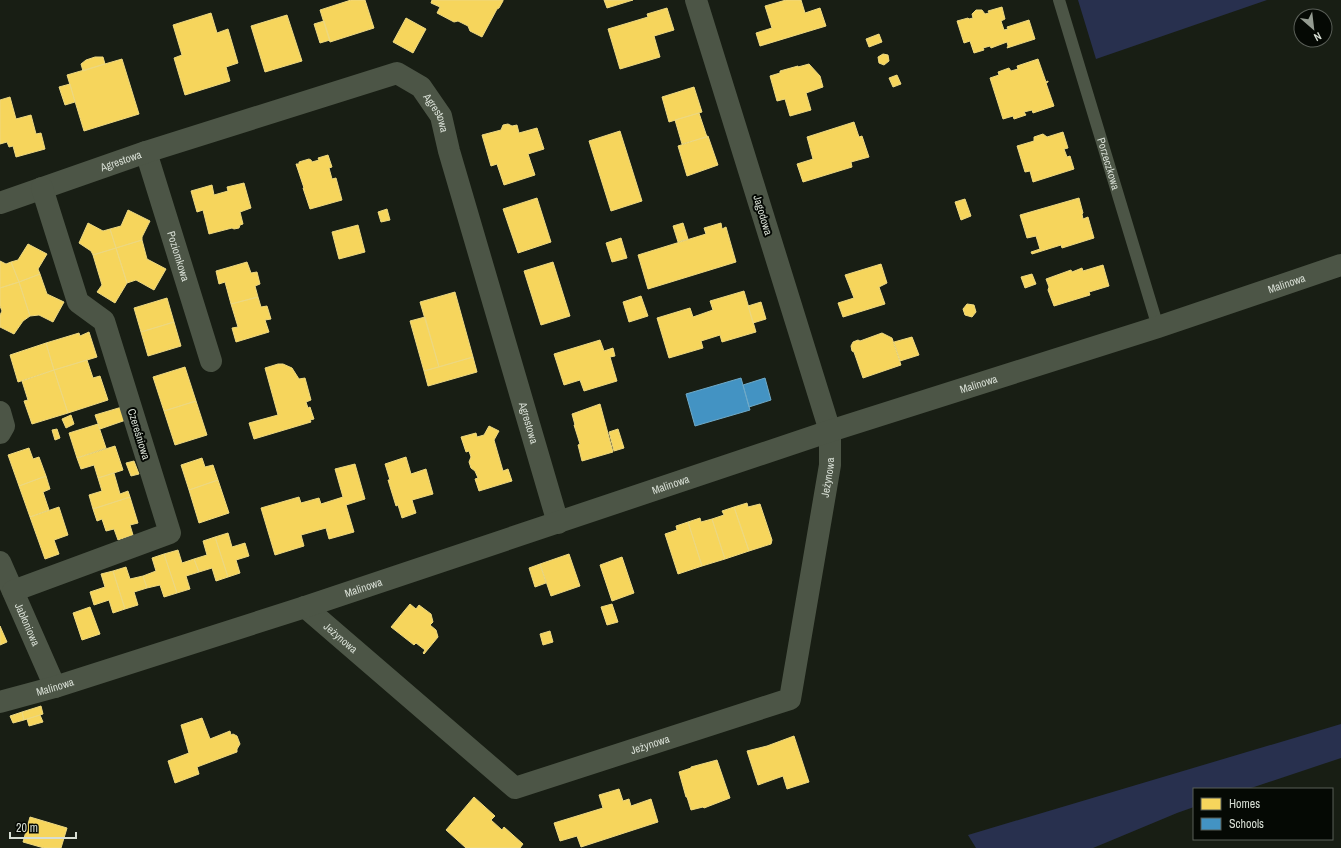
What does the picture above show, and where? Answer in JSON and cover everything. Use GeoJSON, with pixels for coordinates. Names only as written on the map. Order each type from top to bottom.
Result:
{"type":"FeatureCollection","features":[{"type":"Feature","properties":{"kind":"street","name":"Jagodowa"},"geometry":{"type":"LineString","coordinates":[[696,0],[830,431]]}},
{"type":"Feature","properties":{"kind":"street","name":"Agrestowa"},"geometry":{"type":"LineString","coordinates":[[0,203],[146,152],[397,73],[421,87],[441,116],[558,523]]}},
{"type":"Feature","properties":{"kind":"street","name":"Poziomkowa"},"geometry":{"type":"LineString","coordinates":[[146,152],[211,361]]}},
{"type":"Feature","properties":{"kind":"street","name":"Czereśniowa"},"geometry":{"type":"LineString","coordinates":[[13,590],[170,533],[104,321],[78,302],[42,188]]}},
{"type":"Feature","properties":{"kind":"street","name":"Malinowa"},"geometry":{"type":"LineString","coordinates":[[0,702],[55,687],[305,606],[558,523],[830,431],[1158,327],[1341,265]]}},
{"type":"Feature","properties":{"kind":"street"},"geometry":{"type":"LineString","coordinates":[[0,412],[4,426],[0,433]]}},
{"type":"Feature","properties":{"kind":"street","name":"Jeżynowa"},"geometry":{"type":"LineString","coordinates":[[305,606],[515,788],[790,699],[830,465],[830,431]]}},
{"type":"Feature","properties":{"kind":"street","name":"Jabłoniowa"},"geometry":{"type":"LineString","coordinates":[[0,562],[55,687]]}},
{"type":"Feature","properties":{"kind":"lane","name":"Porzeczkowa"},"geometry":{"type":"LineString","coordinates":[[1059,0],[1158,327]]}},
{"type":"Feature","properties":{"kind":"shaded area"},"geometry":{"type":"Polygon","coordinates":[[[1078,0],[1267,0],[1096,59],[1078,0]]]}},
{"type":"Feature","properties":{"kind":"shaded area"},"geometry":{"type":"Polygon","coordinates":[[[1341,724],[1341,758],[1251,788],[1193,788],[1193,807],[1093,848],[976,848],[968,835],[1341,724]]]}},
{"type":"Feature","properties":{"kind":"building: Homes"},"geometry":{"type":"Polygon","coordinates":[[[351,0],[365,0],[374,28],[330,42],[320,10],[351,0]]]}},
{"type":"Feature","properties":{"kind":"building: Homes"},"geometry":{"type":"Polygon","coordinates":[[[432,0],[503,1],[482,37],[470,31],[468,26],[458,21],[454,22],[437,13],[440,7],[431,3],[432,0]]]}},
{"type":"Feature","properties":{"kind":"building: Homes"},"geometry":{"type":"Polygon","coordinates":[[[604,0],[633,0],[607,8],[604,0]]]}},
{"type":"Feature","properties":{"kind":"building: Homes"},"geometry":{"type":"Polygon","coordinates":[[[786,0],[801,0],[805,13],[820,8],[826,26],[760,46],[756,33],[772,28],[765,6],[786,0]]]}},
{"type":"Feature","properties":{"kind":"building: Homes"},"geometry":{"type":"Polygon","coordinates":[[[1002,7],[1005,19],[1001,21],[1004,30],[1008,29],[1007,27],[1029,20],[1035,39],[1007,48],[1007,42],[991,48],[990,46],[983,48],[984,50],[974,53],[970,41],[964,43],[957,21],[973,18],[972,14],[976,10],[982,10],[985,14],[989,13],[988,11],[1002,7]]]}},
{"type":"Feature","properties":{"kind":"building: Homes"},"geometry":{"type":"Polygon","coordinates":[[[667,8],[674,30],[654,36],[660,57],[620,69],[608,29],[648,17],[647,14],[667,8]]]}},
{"type":"Feature","properties":{"kind":"building: Homes"},"geometry":{"type":"Polygon","coordinates":[[[211,13],[217,33],[228,29],[238,63],[226,67],[230,81],[185,95],[174,58],[182,55],[173,25],[211,13]]]}},
{"type":"Feature","properties":{"kind":"building: Homes"},"geometry":{"type":"Polygon","coordinates":[[[287,15],[302,61],[265,72],[251,26],[287,15]]]}},
{"type":"Feature","properties":{"kind":"building: Homes"},"geometry":{"type":"Polygon","coordinates":[[[406,18],[426,29],[413,53],[393,42],[406,18]]]}},
{"type":"Feature","properties":{"kind":"building: Homes"},"geometry":{"type":"Polygon","coordinates":[[[324,21],[330,40],[320,43],[314,24],[324,21]]]}},
{"type":"Feature","properties":{"kind":"building: Homes"},"geometry":{"type":"Polygon","coordinates":[[[879,34],[882,42],[869,47],[866,39],[879,34]]]}},
{"type":"Feature","properties":{"kind":"building: Homes"},"geometry":{"type":"Polygon","coordinates":[[[883,54],[888,55],[889,61],[884,65],[879,63],[878,57],[883,54]]]}},
{"type":"Feature","properties":{"kind":"building: Homes"},"geometry":{"type":"Polygon","coordinates":[[[95,57],[103,57],[105,64],[83,71],[81,64],[86,60],[95,57]]]}},
{"type":"Feature","properties":{"kind":"building: Homes"},"geometry":{"type":"Polygon","coordinates":[[[122,59],[139,114],[84,131],[67,75],[122,59]]]}},
{"type":"Feature","properties":{"kind":"building: Homes"},"geometry":{"type":"Polygon","coordinates":[[[1038,59],[1046,82],[1048,81],[1046,83],[1054,106],[1033,113],[1032,110],[1024,112],[1026,115],[1014,119],[1013,116],[1003,119],[990,78],[999,75],[998,72],[1009,68],[1011,71],[1018,69],[1017,66],[1038,59]]]}},
{"type":"Feature","properties":{"kind":"building: Homes"},"geometry":{"type":"Polygon","coordinates":[[[809,64],[820,76],[823,87],[806,93],[811,110],[790,116],[785,99],[777,101],[770,76],[780,73],[780,71],[809,64]]]}},
{"type":"Feature","properties":{"kind":"building: Homes"},"geometry":{"type":"Polygon","coordinates":[[[897,75],[901,84],[893,87],[889,78],[897,75]]]}},
{"type":"Feature","properties":{"kind":"building: Homes"},"geometry":{"type":"Polygon","coordinates":[[[70,84],[75,102],[65,105],[59,87],[70,84]]]}},
{"type":"Feature","properties":{"kind":"building: Homes"},"geometry":{"type":"Polygon","coordinates":[[[694,87],[702,112],[669,122],[662,97],[694,87]]]}},
{"type":"Feature","properties":{"kind":"building: Homes"},"geometry":{"type":"Polygon","coordinates":[[[10,97],[16,119],[31,115],[36,134],[41,133],[45,149],[16,157],[13,146],[9,147],[7,142],[0,144],[0,100],[10,97]]]}},
{"type":"Feature","properties":{"kind":"building: Homes"},"geometry":{"type":"Polygon","coordinates":[[[699,113],[707,137],[682,144],[675,120],[699,113]]]}},
{"type":"Feature","properties":{"kind":"building: Homes"},"geometry":{"type":"Polygon","coordinates":[[[854,122],[859,137],[862,136],[869,157],[851,162],[852,167],[803,182],[797,164],[813,159],[807,137],[854,122]]]}},
{"type":"Feature","properties":{"kind":"building: Homes"},"geometry":{"type":"Polygon","coordinates":[[[508,124],[512,126],[517,125],[519,133],[537,128],[544,149],[528,154],[535,175],[504,185],[497,164],[491,166],[482,135],[501,130],[503,125],[508,124]]]}},
{"type":"Feature","properties":{"kind":"building: Homes"},"geometry":{"type":"Polygon","coordinates":[[[620,131],[642,201],[611,211],[589,141],[620,131]]]}},
{"type":"Feature","properties":{"kind":"building: Homes"},"geometry":{"type":"Polygon","coordinates":[[[1063,132],[1068,148],[1064,149],[1067,157],[1070,156],[1074,169],[1033,182],[1030,171],[1025,172],[1017,146],[1034,141],[1034,137],[1043,134],[1047,137],[1063,132]]]}},
{"type":"Feature","properties":{"kind":"building: Homes"},"geometry":{"type":"Polygon","coordinates":[[[708,136],[718,165],[687,176],[678,146],[708,136]]]}},
{"type":"Feature","properties":{"kind":"building: Homes"},"geometry":{"type":"Polygon","coordinates":[[[328,155],[332,167],[329,168],[332,179],[336,178],[342,200],[310,209],[296,164],[309,159],[312,162],[319,160],[318,158],[328,155]]]}},
{"type":"Feature","properties":{"kind":"building: Homes"},"geometry":{"type":"Polygon","coordinates":[[[244,183],[251,208],[240,212],[243,224],[240,225],[239,228],[232,228],[209,234],[203,210],[197,212],[191,191],[212,185],[214,195],[228,191],[227,187],[244,183]]]}},
{"type":"Feature","properties":{"kind":"building: Homes"},"geometry":{"type":"Polygon","coordinates":[[[537,198],[551,242],[518,253],[503,209],[537,198]]]}},
{"type":"Feature","properties":{"kind":"building: Homes"},"geometry":{"type":"Polygon","coordinates":[[[1079,198],[1083,219],[1088,217],[1094,238],[1062,248],[1061,245],[1032,254],[1031,252],[1040,249],[1036,236],[1027,238],[1020,215],[1079,198]]]}},
{"type":"Feature","properties":{"kind":"building: Homes"},"geometry":{"type":"Polygon","coordinates":[[[965,199],[971,216],[961,220],[955,202],[965,199]]]}},
{"type":"Feature","properties":{"kind":"building: Homes"},"geometry":{"type":"Polygon","coordinates":[[[387,209],[390,220],[381,222],[378,212],[387,209]]]}},
{"type":"Feature","properties":{"kind":"building: Homes"},"geometry":{"type":"Polygon","coordinates":[[[128,210],[150,221],[142,240],[116,248],[110,229],[121,226],[128,210]]]}},
{"type":"Feature","properties":{"kind":"building: Homes"},"geometry":{"type":"Polygon","coordinates":[[[88,223],[103,231],[110,229],[116,248],[93,255],[91,251],[79,243],[88,223]]]}},
{"type":"Feature","properties":{"kind":"building: Homes"},"geometry":{"type":"Polygon","coordinates":[[[683,223],[688,239],[678,242],[673,226],[683,223]]]}},
{"type":"Feature","properties":{"kind":"building: Homes"},"geometry":{"type":"Polygon","coordinates":[[[721,223],[722,229],[726,227],[736,262],[648,289],[638,255],[706,234],[704,228],[721,223]]]}},
{"type":"Feature","properties":{"kind":"building: Homes"},"geometry":{"type":"Polygon","coordinates":[[[358,225],[365,252],[339,259],[332,232],[358,225]]]}},
{"type":"Feature","properties":{"kind":"building: Homes"},"geometry":{"type":"Polygon","coordinates":[[[621,238],[627,258],[612,262],[606,243],[621,238]]]}},
{"type":"Feature","properties":{"kind":"building: Homes"},"geometry":{"type":"Polygon","coordinates":[[[142,240],[147,259],[166,269],[154,290],[136,280],[127,283],[116,248],[142,240]]]}},
{"type":"Feature","properties":{"kind":"building: Homes"},"geometry":{"type":"Polygon","coordinates":[[[28,244],[47,254],[38,269],[40,274],[19,282],[11,262],[18,260],[28,244]]]}},
{"type":"Feature","properties":{"kind":"building: Homes"},"geometry":{"type":"Polygon","coordinates":[[[116,248],[127,283],[115,303],[97,292],[102,285],[93,255],[116,248]]]}},
{"type":"Feature","properties":{"kind":"building: Homes"},"geometry":{"type":"Polygon","coordinates":[[[0,261],[6,264],[11,262],[19,282],[0,288],[0,261]]]}},
{"type":"Feature","properties":{"kind":"building: Homes"},"geometry":{"type":"Polygon","coordinates":[[[247,262],[251,273],[257,272],[260,284],[255,286],[258,297],[231,304],[225,282],[219,284],[216,271],[247,262]]]}},
{"type":"Feature","properties":{"kind":"building: Homes"},"geometry":{"type":"Polygon","coordinates":[[[553,262],[570,316],[541,325],[524,271],[553,262]]]}},
{"type":"Feature","properties":{"kind":"building: Homes"},"geometry":{"type":"Polygon","coordinates":[[[881,264],[887,283],[879,287],[885,304],[843,317],[838,303],[854,298],[845,275],[881,264]]]}},
{"type":"Feature","properties":{"kind":"building: Homes"},"geometry":{"type":"Polygon","coordinates":[[[1103,265],[1109,286],[1089,292],[1090,295],[1054,306],[1048,290],[1049,287],[1046,279],[1071,270],[1072,272],[1082,268],[1083,271],[1103,265]]]}},
{"type":"Feature","properties":{"kind":"building: Homes"},"geometry":{"type":"Polygon","coordinates":[[[40,274],[47,294],[64,302],[53,322],[39,315],[30,316],[19,282],[40,274]]]}},
{"type":"Feature","properties":{"kind":"building: Homes"},"geometry":{"type":"Polygon","coordinates":[[[1032,274],[1036,284],[1025,288],[1021,277],[1032,274]]]}},
{"type":"Feature","properties":{"kind":"building: Homes"},"geometry":{"type":"Polygon","coordinates":[[[19,282],[30,316],[23,321],[14,334],[0,327],[0,315],[2,311],[0,306],[0,288],[19,282]]]}},
{"type":"Feature","properties":{"kind":"building: Homes"},"geometry":{"type":"Polygon","coordinates":[[[744,291],[756,332],[722,342],[720,335],[701,341],[703,348],[669,358],[657,318],[690,308],[693,317],[713,310],[710,301],[744,291]]]}},
{"type":"Feature","properties":{"kind":"building: Homes"},"geometry":{"type":"Polygon","coordinates":[[[455,292],[473,357],[439,367],[420,302],[455,292]]]}},
{"type":"Feature","properties":{"kind":"building: Homes"},"geometry":{"type":"Polygon","coordinates":[[[641,296],[648,316],[629,322],[623,302],[641,296]]]}},
{"type":"Feature","properties":{"kind":"building: Homes"},"geometry":{"type":"Polygon","coordinates":[[[258,297],[261,307],[267,306],[271,319],[265,320],[269,332],[236,342],[232,328],[238,327],[231,304],[258,297]]]}},
{"type":"Feature","properties":{"kind":"building: Homes"},"geometry":{"type":"Polygon","coordinates":[[[167,298],[174,322],[141,332],[134,308],[167,298]]]}},
{"type":"Feature","properties":{"kind":"building: Homes"},"geometry":{"type":"Polygon","coordinates":[[[761,302],[766,319],[753,323],[748,306],[761,302]]]}},
{"type":"Feature","properties":{"kind":"building: Homes"},"geometry":{"type":"Polygon","coordinates":[[[967,304],[974,305],[976,312],[972,317],[965,315],[963,309],[967,304]]]}},
{"type":"Feature","properties":{"kind":"building: Homes"},"geometry":{"type":"Polygon","coordinates":[[[425,317],[439,367],[424,371],[410,321],[425,317]]]}},
{"type":"Feature","properties":{"kind":"building: Homes"},"geometry":{"type":"Polygon","coordinates":[[[174,322],[181,346],[148,356],[141,332],[174,322]]]}},
{"type":"Feature","properties":{"kind":"building: Homes"},"geometry":{"type":"Polygon","coordinates":[[[89,332],[97,357],[54,370],[46,343],[79,333],[80,336],[89,332]]]}},
{"type":"Feature","properties":{"kind":"building: Homes"},"geometry":{"type":"Polygon","coordinates":[[[882,333],[892,338],[901,365],[863,378],[851,346],[853,342],[882,333]]]}},
{"type":"Feature","properties":{"kind":"building: Homes"},"geometry":{"type":"Polygon","coordinates":[[[912,337],[919,355],[900,361],[894,342],[912,337]]]}},
{"type":"Feature","properties":{"kind":"building: Homes"},"geometry":{"type":"Polygon","coordinates":[[[600,340],[604,351],[613,348],[615,356],[610,357],[617,381],[584,391],[580,380],[564,385],[554,354],[600,340]]]}},
{"type":"Feature","properties":{"kind":"building: Homes"},"geometry":{"type":"Polygon","coordinates":[[[46,343],[54,370],[18,382],[10,355],[46,343]]]}},
{"type":"Feature","properties":{"kind":"building: Homes"},"geometry":{"type":"Polygon","coordinates":[[[473,357],[477,372],[428,386],[424,371],[473,357]]]}},
{"type":"Feature","properties":{"kind":"building: Homes"},"geometry":{"type":"Polygon","coordinates":[[[87,360],[93,378],[100,376],[108,400],[68,413],[54,370],[87,360]]]}},
{"type":"Feature","properties":{"kind":"building: Homes"},"geometry":{"type":"Polygon","coordinates":[[[283,364],[292,368],[299,379],[305,378],[311,400],[306,402],[308,408],[310,407],[314,419],[310,420],[311,422],[254,439],[249,423],[278,415],[265,368],[283,364]]]}},
{"type":"Feature","properties":{"kind":"building: Homes"},"geometry":{"type":"Polygon","coordinates":[[[185,367],[196,401],[164,411],[153,377],[185,367]]]}},
{"type":"Feature","properties":{"kind":"building: Homes"},"geometry":{"type":"Polygon","coordinates":[[[54,370],[68,413],[32,424],[24,401],[28,400],[22,381],[54,370]]]}},
{"type":"Feature","properties":{"kind":"building: Homes"},"geometry":{"type":"Polygon","coordinates":[[[196,401],[207,435],[175,445],[164,411],[196,401]]]}},
{"type":"Feature","properties":{"kind":"building: Homes"},"geometry":{"type":"Polygon","coordinates":[[[600,404],[613,452],[582,461],[578,445],[580,444],[572,414],[600,404]]]}},
{"type":"Feature","properties":{"kind":"building: Homes"},"geometry":{"type":"Polygon","coordinates":[[[122,407],[126,420],[100,429],[95,415],[122,407]]]}},
{"type":"Feature","properties":{"kind":"building: Homes"},"geometry":{"type":"Polygon","coordinates":[[[71,415],[74,424],[66,428],[62,419],[71,415]]]}},
{"type":"Feature","properties":{"kind":"building: Homes"},"geometry":{"type":"Polygon","coordinates":[[[98,424],[106,448],[77,458],[69,433],[98,424]]]}},
{"type":"Feature","properties":{"kind":"building: Homes"},"geometry":{"type":"Polygon","coordinates":[[[489,426],[499,431],[494,440],[503,471],[508,469],[512,481],[479,491],[475,479],[478,478],[469,462],[471,457],[469,451],[466,452],[461,437],[476,433],[477,437],[484,435],[489,426]]]}},
{"type":"Feature","properties":{"kind":"building: Homes"},"geometry":{"type":"Polygon","coordinates":[[[57,429],[60,438],[55,440],[52,430],[57,429]]]}},
{"type":"Feature","properties":{"kind":"building: Homes"},"geometry":{"type":"Polygon","coordinates":[[[618,429],[624,448],[614,451],[609,432],[618,429]]]}},
{"type":"Feature","properties":{"kind":"building: Homes"},"geometry":{"type":"Polygon","coordinates":[[[115,446],[123,470],[98,478],[94,465],[81,469],[77,458],[115,446]]]}},
{"type":"Feature","properties":{"kind":"building: Homes"},"geometry":{"type":"Polygon","coordinates":[[[29,448],[33,459],[39,457],[46,476],[19,486],[8,455],[29,448]]]}},
{"type":"Feature","properties":{"kind":"building: Homes"},"geometry":{"type":"Polygon","coordinates":[[[406,457],[411,474],[426,469],[433,494],[412,500],[416,513],[402,518],[398,505],[396,506],[385,464],[406,457]]]}},
{"type":"Feature","properties":{"kind":"building: Homes"},"geometry":{"type":"Polygon","coordinates":[[[202,458],[205,467],[213,465],[218,480],[189,490],[181,465],[202,458]]]}},
{"type":"Feature","properties":{"kind":"building: Homes"},"geometry":{"type":"Polygon","coordinates":[[[134,461],[139,474],[131,476],[126,463],[134,461]]]}},
{"type":"Feature","properties":{"kind":"building: Homes"},"geometry":{"type":"Polygon","coordinates":[[[355,464],[365,499],[346,505],[354,532],[329,539],[326,528],[301,535],[304,546],[275,555],[261,508],[299,497],[301,503],[319,498],[321,504],[343,497],[335,469],[355,464]]]}},
{"type":"Feature","properties":{"kind":"building: Homes"},"geometry":{"type":"Polygon","coordinates":[[[114,473],[120,494],[128,491],[130,497],[93,509],[89,495],[102,491],[98,478],[114,473]]]}},
{"type":"Feature","properties":{"kind":"building: Homes"},"geometry":{"type":"Polygon","coordinates":[[[46,476],[50,489],[43,492],[49,510],[30,517],[19,486],[46,476]]]}},
{"type":"Feature","properties":{"kind":"building: Homes"},"geometry":{"type":"Polygon","coordinates":[[[218,480],[229,513],[199,523],[189,490],[218,480]]]}},
{"type":"Feature","properties":{"kind":"building: Homes"},"geometry":{"type":"Polygon","coordinates":[[[130,497],[138,523],[130,525],[133,535],[118,540],[114,529],[106,531],[102,519],[97,521],[93,509],[130,497]]]}},
{"type":"Feature","properties":{"kind":"building: Homes"},"geometry":{"type":"Polygon","coordinates":[[[747,503],[748,507],[760,504],[772,540],[771,544],[749,551],[734,507],[747,503]]]}},
{"type":"Feature","properties":{"kind":"building: Homes"},"geometry":{"type":"Polygon","coordinates":[[[59,507],[68,535],[54,540],[59,554],[45,559],[30,517],[59,507]]]}},
{"type":"Feature","properties":{"kind":"building: Homes"},"geometry":{"type":"Polygon","coordinates":[[[734,507],[749,551],[725,559],[712,519],[724,515],[722,511],[734,507]]]}},
{"type":"Feature","properties":{"kind":"building: Homes"},"geometry":{"type":"Polygon","coordinates":[[[700,518],[701,522],[712,519],[725,559],[702,566],[688,522],[700,518]]]}},
{"type":"Feature","properties":{"kind":"building: Homes"},"geometry":{"type":"Polygon","coordinates":[[[688,522],[702,566],[678,574],[665,534],[677,530],[676,526],[688,522]]]}},
{"type":"Feature","properties":{"kind":"building: Homes"},"geometry":{"type":"Polygon","coordinates":[[[228,533],[232,547],[245,543],[249,556],[236,560],[240,573],[228,577],[215,537],[228,533]]]}},
{"type":"Feature","properties":{"kind":"building: Homes"},"geometry":{"type":"Polygon","coordinates":[[[215,537],[228,577],[216,581],[212,568],[199,572],[194,559],[207,555],[203,541],[215,537]]]}},
{"type":"Feature","properties":{"kind":"building: Homes"},"geometry":{"type":"Polygon","coordinates":[[[178,550],[182,563],[194,559],[199,572],[186,576],[190,589],[177,593],[164,554],[178,550]]]}},
{"type":"Feature","properties":{"kind":"building: Homes"},"geometry":{"type":"Polygon","coordinates":[[[164,554],[177,593],[164,597],[160,585],[147,588],[143,576],[156,571],[152,558],[164,554]]]}},
{"type":"Feature","properties":{"kind":"building: Homes"},"geometry":{"type":"Polygon","coordinates":[[[569,554],[580,586],[551,596],[540,564],[569,554]]]}},
{"type":"Feature","properties":{"kind":"building: Homes"},"geometry":{"type":"Polygon","coordinates":[[[622,557],[634,593],[612,601],[600,565],[622,557]]]}},
{"type":"Feature","properties":{"kind":"building: Homes"},"geometry":{"type":"Polygon","coordinates":[[[540,564],[546,583],[535,587],[529,568],[540,564]]]}},
{"type":"Feature","properties":{"kind":"building: Homes"},"geometry":{"type":"Polygon","coordinates":[[[126,567],[130,579],[143,576],[147,588],[134,592],[138,605],[125,609],[113,571],[126,567]]]}},
{"type":"Feature","properties":{"kind":"building: Homes"},"geometry":{"type":"Polygon","coordinates":[[[113,571],[125,609],[113,613],[109,600],[94,605],[90,592],[105,587],[101,574],[113,571]]]}},
{"type":"Feature","properties":{"kind":"building: Homes"},"geometry":{"type":"Polygon","coordinates":[[[410,604],[416,609],[419,605],[431,614],[433,622],[430,625],[436,630],[438,637],[424,654],[423,653],[425,650],[416,643],[414,645],[391,627],[410,604]]]}},
{"type":"Feature","properties":{"kind":"building: Homes"},"geometry":{"type":"Polygon","coordinates":[[[612,604],[618,622],[607,625],[601,607],[612,604]]]}},
{"type":"Feature","properties":{"kind":"building: Homes"},"geometry":{"type":"Polygon","coordinates":[[[90,607],[100,634],[82,640],[73,613],[90,607]]]}},
{"type":"Feature","properties":{"kind":"building: Homes"},"geometry":{"type":"Polygon","coordinates":[[[0,626],[7,642],[0,645],[0,626]]]}},
{"type":"Feature","properties":{"kind":"building: Homes"},"geometry":{"type":"Polygon","coordinates":[[[550,631],[553,642],[543,645],[540,634],[550,631]]]}},
{"type":"Feature","properties":{"kind":"building: Homes"},"geometry":{"type":"Polygon","coordinates":[[[41,706],[43,714],[24,720],[22,712],[41,706]]]}},
{"type":"Feature","properties":{"kind":"building: Homes"},"geometry":{"type":"Polygon","coordinates":[[[22,712],[24,720],[13,723],[10,716],[22,712]]]}},
{"type":"Feature","properties":{"kind":"building: Homes"},"geometry":{"type":"Polygon","coordinates":[[[40,715],[43,722],[29,726],[27,719],[40,715]]]}},
{"type":"Feature","properties":{"kind":"building: Homes"},"geometry":{"type":"Polygon","coordinates":[[[202,718],[210,739],[230,731],[231,735],[233,734],[237,736],[240,744],[237,752],[197,767],[199,774],[175,783],[168,761],[189,753],[181,725],[202,718]]]}},
{"type":"Feature","properties":{"kind":"building: Homes"},"geometry":{"type":"Polygon","coordinates":[[[794,736],[809,782],[787,789],[783,776],[758,785],[747,751],[767,746],[794,736]]]}},
{"type":"Feature","properties":{"kind":"building: Homes"},"geometry":{"type":"Polygon","coordinates":[[[717,760],[730,798],[704,808],[691,810],[679,772],[717,760]]]}},
{"type":"Feature","properties":{"kind":"building: Homes"},"geometry":{"type":"Polygon","coordinates":[[[619,789],[623,801],[629,799],[631,806],[651,799],[658,822],[581,847],[577,836],[560,841],[554,823],[603,808],[599,795],[619,789]]]}},
{"type":"Feature","properties":{"kind":"building: Homes"},"geometry":{"type":"Polygon","coordinates":[[[474,797],[495,816],[491,820],[502,830],[504,827],[523,844],[520,848],[466,848],[446,830],[474,797]]]}},
{"type":"Feature","properties":{"kind":"building: Homes"},"geometry":{"type":"Polygon","coordinates":[[[30,817],[67,828],[61,848],[44,848],[23,842],[30,817]]]}},
{"type":"Feature","properties":{"kind":"building: Schools"},"geometry":{"type":"Polygon","coordinates":[[[741,378],[750,410],[695,426],[686,394],[741,378]]]}},
{"type":"Feature","properties":{"kind":"building: Schools"},"geometry":{"type":"Polygon","coordinates":[[[765,378],[771,400],[749,407],[743,385],[765,378]]]}}]}
